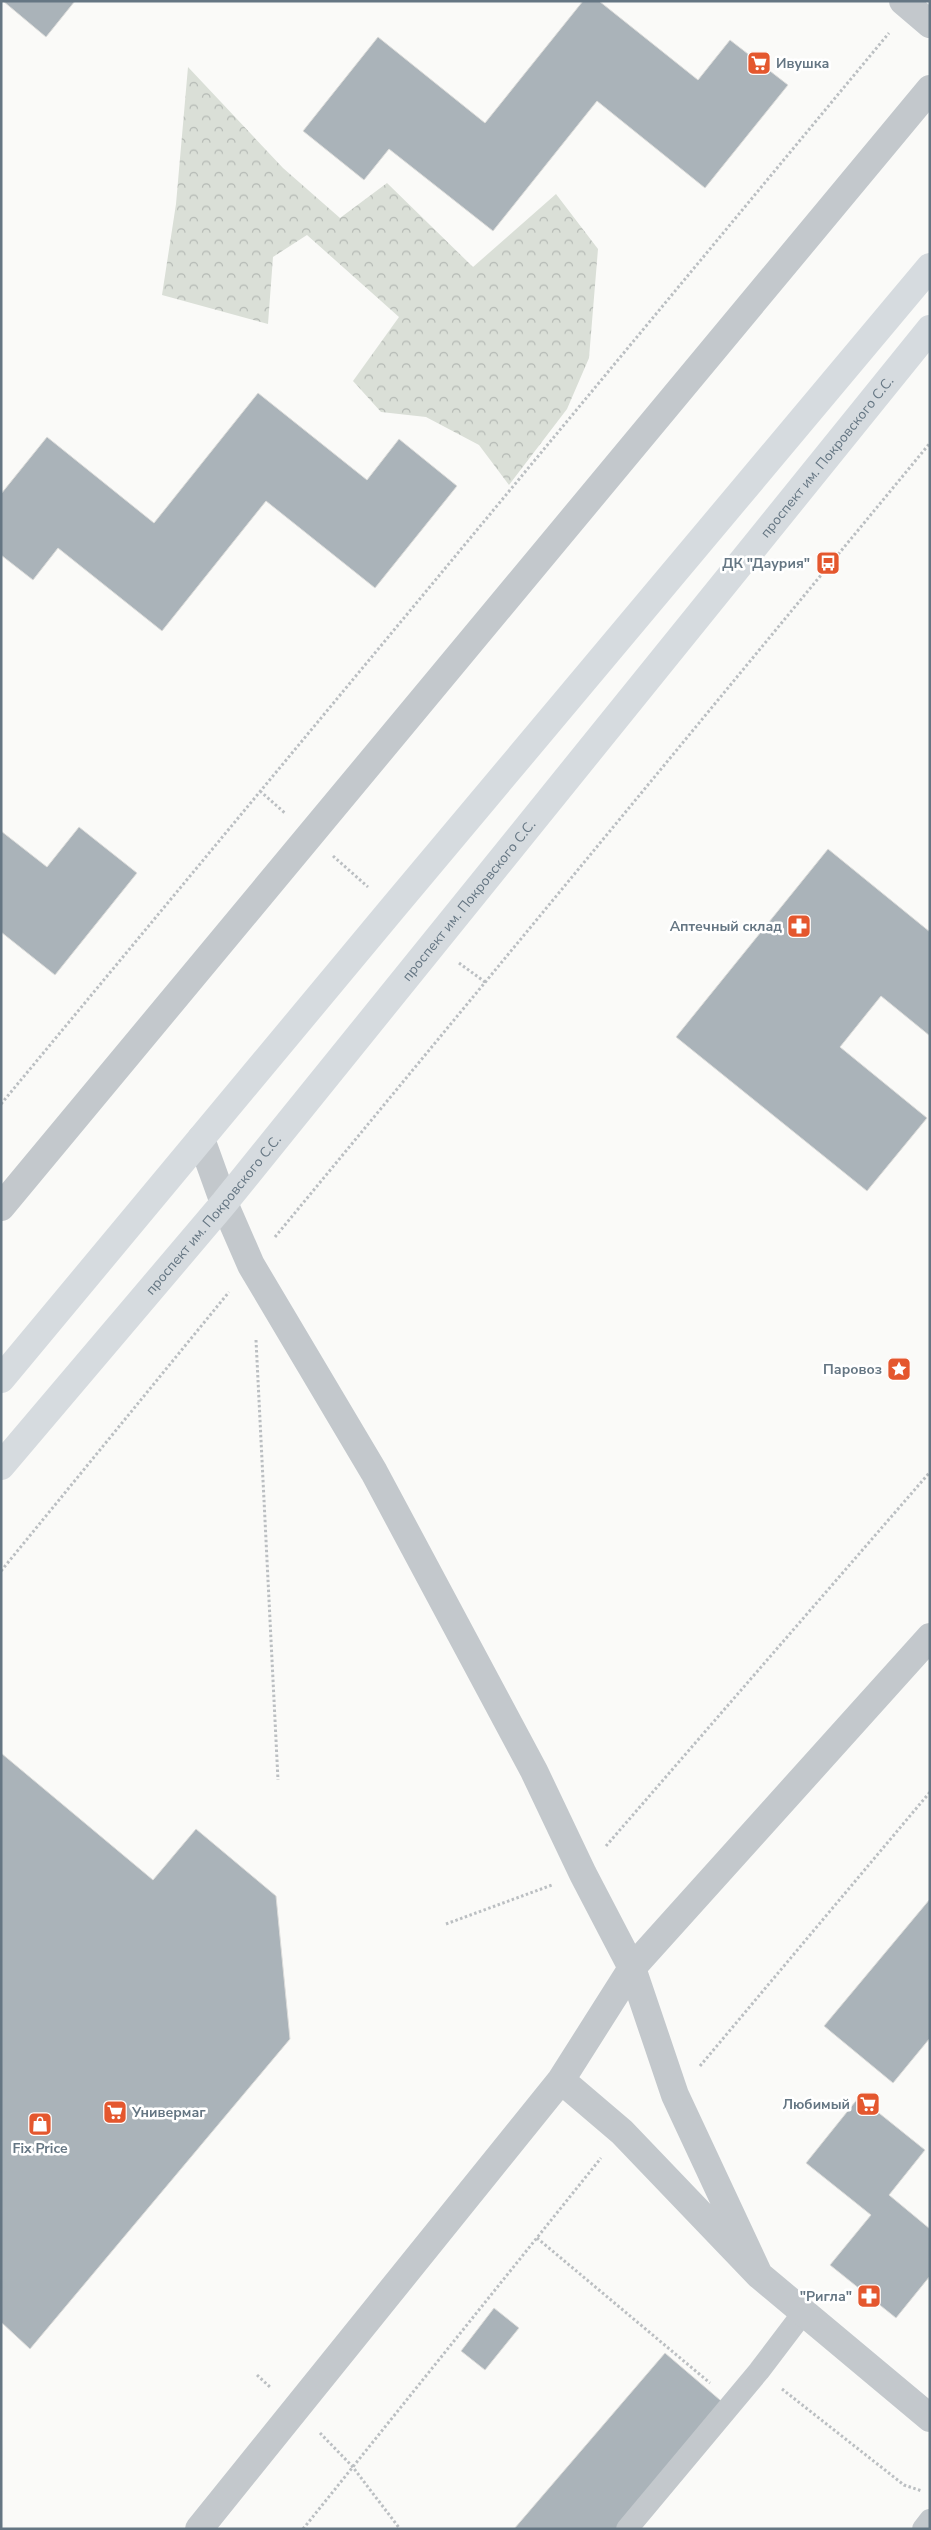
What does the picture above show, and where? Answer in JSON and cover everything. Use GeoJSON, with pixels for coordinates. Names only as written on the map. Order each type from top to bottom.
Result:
{"type":"FeatureCollection","features":[{"type":"Feature","properties":{"kind":"main road"},"geometry":{"type":"LineString","coordinates":[[1,1380],[930,267]]}},
{"type":"Feature","properties":{"kind":"main road","name":"проспект им. Покровского С.С."},"geometry":{"type":"LineString","coordinates":[[1,1466],[224,1203],[930,330]]}},
{"type":"Feature","properties":{"kind":"street"},"geometry":{"type":"LineString","coordinates":[[1,1207],[930,89]]}},
{"type":"Feature","properties":{"kind":"street"},"geometry":{"type":"LineString","coordinates":[[201,1139],[224,1203],[251,1265],[374,1472],[534,1771],[582,1874],[632,1968],[675,2095],[759,2275]]}},
{"type":"Feature","properties":{"kind":"street"},"geometry":{"type":"LineString","coordinates":[[198,2529],[297,2409],[561,2080],[632,1968],[930,1637]]}},
{"type":"Feature","properties":{"kind":"street"},"geometry":{"type":"LineString","coordinates":[[561,2080],[622,2132],[759,2275],[930,2418]]}},
{"type":"Feature","properties":{"kind":"lane"},"geometry":{"type":"LineString","coordinates":[[626,2529],[759,2371],[803,2313]]}},
{"type":"Feature","properties":{"kind":"lane"},"geometry":{"type":"LineString","coordinates":[[923,2529],[930,2520]]}},
{"type":"Feature","properties":{"kind":"path"},"geometry":{"type":"LineString","coordinates":[[1,1104],[914,11]]}},
{"type":"Feature","properties":{"kind":"path"},"geometry":{"type":"LineString","coordinates":[[1,1571],[251,1265],[930,443]]}},
{"type":"Feature","properties":{"kind":"path"},"geometry":{"type":"LineString","coordinates":[[256,1334],[278,1780]]}},
{"type":"Feature","properties":{"kind":"path"},"geometry":{"type":"LineString","coordinates":[[446,1924],[582,1874],[930,1472]]}},
{"type":"Feature","properties":{"kind":"path"},"geometry":{"type":"LineString","coordinates":[[256,2375],[297,2409],[352,2466],[400,2529]]}},
{"type":"Feature","properties":{"kind":"green space"},"geometry":{"type":"Polygon","coordinates":[[[188,67],[283,168],[340,218],[387,183],[473,267],[556,194],[598,249],[589,358],[567,409],[509,485],[479,445],[426,417],[381,412],[353,381],[399,317],[307,235],[273,257],[268,324],[162,295],[176,204],[188,67]]]}},
{"type":"Feature","properties":{"kind":"building"},"geometry":{"type":"Polygon","coordinates":[[[3,1],[75,1],[46,37],[3,1]]]}},
{"type":"Feature","properties":{"kind":"building"},"geometry":{"type":"Polygon","coordinates":[[[583,1],[599,1],[698,80],[730,40],[788,85],[705,188],[597,101],[493,231],[389,149],[364,180],[303,131],[378,37],[485,123],[583,1]]]}},
{"type":"Feature","properties":{"kind":"building"},"geometry":{"type":"Polygon","coordinates":[[[258,393],[367,480],[399,439],[457,486],[375,588],[266,501],[162,631],[58,548],[33,580],[1,555],[1,494],[47,437],[154,523],[258,393]]]}},
{"type":"Feature","properties":{"kind":"building"},"geometry":{"type":"Polygon","coordinates":[[[79,827],[137,873],[55,975],[1,932],[1,831],[47,867],[79,827]]]}},
{"type":"Feature","properties":{"kind":"building"},"geometry":{"type":"Polygon","coordinates":[[[828,849],[930,932],[930,1036],[881,996],[840,1047],[927,1118],[867,1191],[676,1037],[828,849]]]}},
{"type":"Feature","properties":{"kind":"building","name":"Универмаг"},"geometry":{"type":"Polygon","coordinates":[[[1,1753],[153,1880],[196,1829],[276,1896],[290,2039],[30,2349],[1,2322],[1,1753]]]}},
{"type":"Feature","properties":{"kind":"building"},"geometry":{"type":"Polygon","coordinates":[[[930,1899],[930,2038],[893,2083],[824,2026],[930,1899]]]}},
{"type":"Feature","properties":{"kind":"building"},"geometry":{"type":"Polygon","coordinates":[[[859,2097],[925,2150],[889,2195],[930,2229],[930,2276],[896,2318],[830,2265],[871,2215],[806,2163],[859,2097]]]}},
{"type":"Feature","properties":{"kind":"building"},"geometry":{"type":"Polygon","coordinates":[[[494,2308],[519,2328],[485,2370],[461,2351],[494,2308]]]}},
{"type":"Feature","properties":{"kind":"building"},"geometry":{"type":"Polygon","coordinates":[[[665,2353],[727,2406],[622,2529],[514,2529],[665,2353]]]}},
{"type":"Feature","properties":{"kind":"place","name":"Ивушка"},"geometry":{"type":"Point","coordinates":[759,63]}},
{"type":"Feature","properties":{"kind":"place","name":"ДК \"Даурия\""},"geometry":{"type":"Point","coordinates":[828,563]}},
{"type":"Feature","properties":{"kind":"place","name":"Аптечный склад"},"geometry":{"type":"Point","coordinates":[799,926]}},
{"type":"Feature","properties":{"kind":"place","name":"Паровоз"},"geometry":{"type":"Point","coordinates":[899,1369]}},
{"type":"Feature","properties":{"kind":"place","name":"Любимый"},"geometry":{"type":"Point","coordinates":[868,2104]}},
{"type":"Feature","properties":{"kind":"place","name":"Универмаг"},"geometry":{"type":"Point","coordinates":[115,2112]}},
{"type":"Feature","properties":{"kind":"place","name":"Fix Price"},"geometry":{"type":"Point","coordinates":[40,2124]}},
{"type":"Feature","properties":{"kind":"place","name":"\"Ригла\""},"geometry":{"type":"Point","coordinates":[869,2296]}}]}
